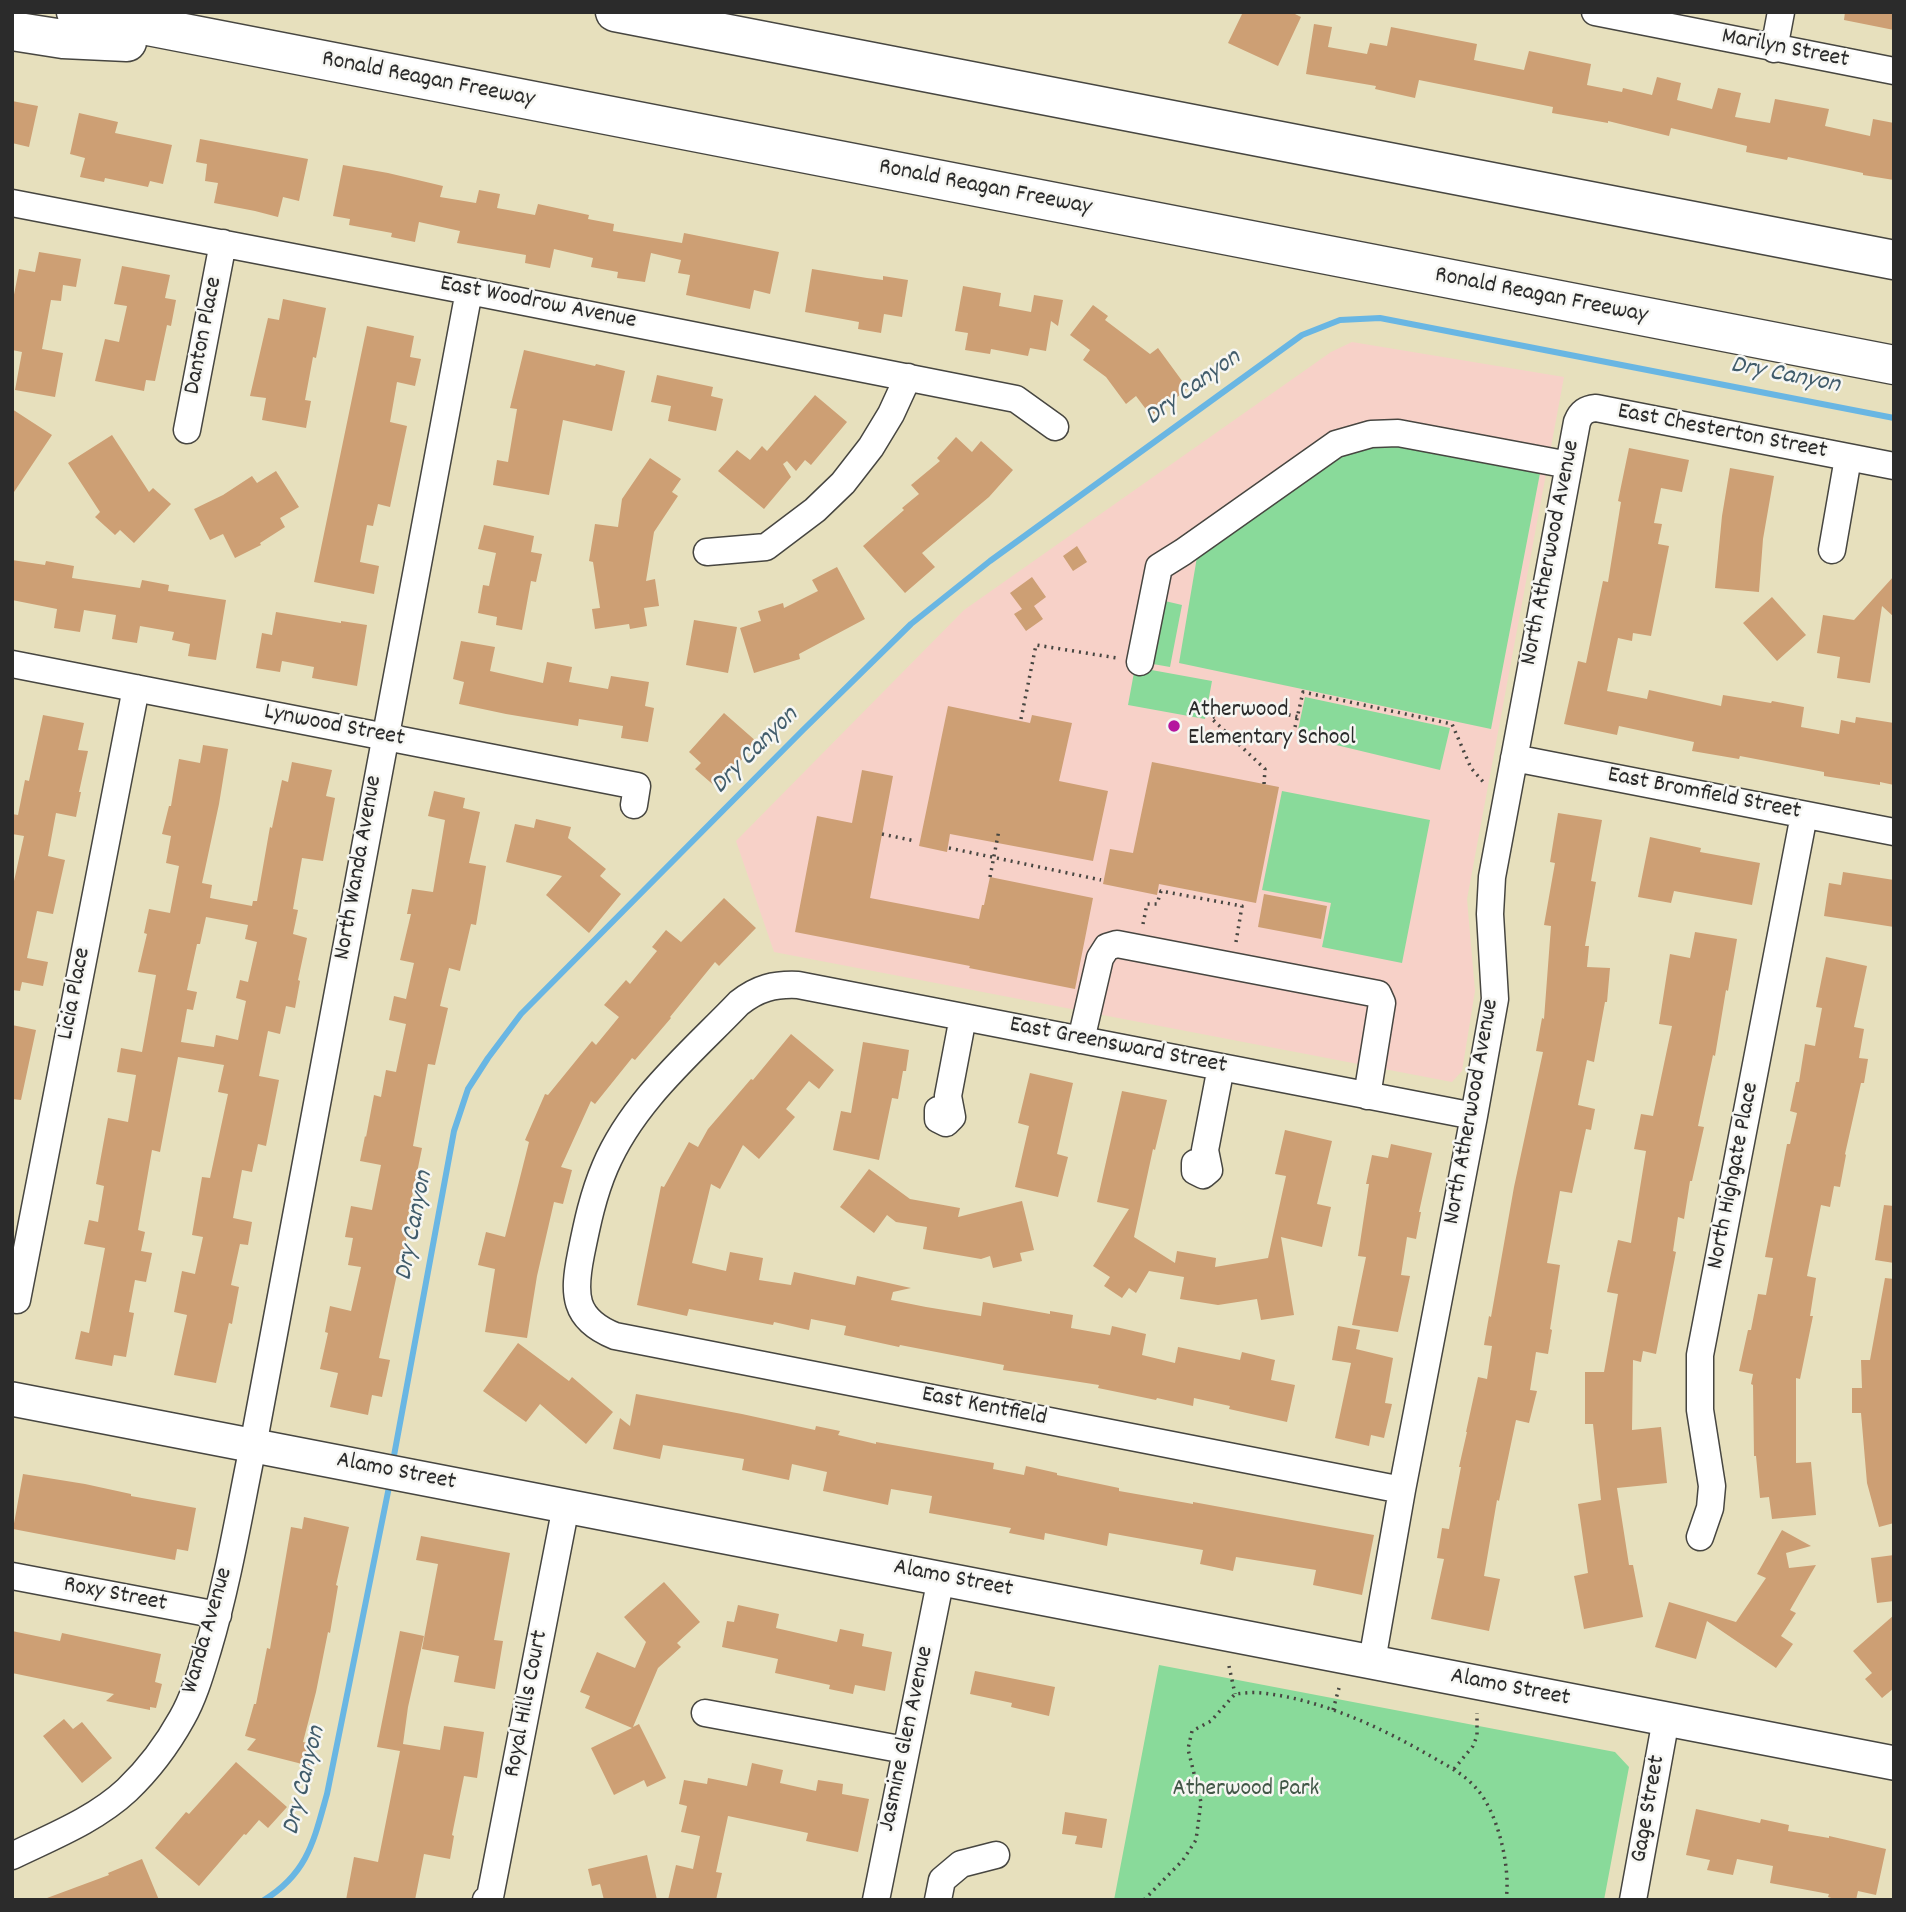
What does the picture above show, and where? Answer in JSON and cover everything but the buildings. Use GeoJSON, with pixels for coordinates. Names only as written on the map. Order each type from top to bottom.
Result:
{"type":"FeatureCollection","features":[{"type":"Feature","properties":{"kind":"highway","name":"Ronald Reagan Freeway"},"geometry":{"type":"LineString","coordinates":[[76,12],[1894,365]]}},
{"type":"Feature","properties":{"kind":"highway"},"geometry":{"type":"LineString","coordinates":[[615,12],[1894,260]]}},
{"type":"Feature","properties":{"kind":"highway"},"geometry":{"type":"LineString","coordinates":[[12,31],[63,39],[269,50]]}},
{"type":"Feature","properties":{"kind":"main road","name":"Alamo Street"},"geometry":{"type":"LineString","coordinates":[[12,1399],[1894,1763]]}},
{"type":"Feature","properties":{"kind":"street","name":"Marilyn Street"},"geometry":{"type":"LineString","coordinates":[[1595,12],[1894,71]]}},
{"type":"Feature","properties":{"kind":"street"},"geometry":{"type":"LineString","coordinates":[[1774,49],[1781,12]]}},
{"type":"Feature","properties":{"kind":"street","name":"East Woodrow Avenue"},"geometry":{"type":"LineString","coordinates":[[12,203],[1016,399],[1055,427]]}},
{"type":"Feature","properties":{"kind":"street","name":"Danton Place"},"geometry":{"type":"LineString","coordinates":[[187,430],[223,243]]}},
{"type":"Feature","properties":{"kind":"street","name":"North Wanda Avenue"},"geometry":{"type":"LineString","coordinates":[[253,1446],[469,291]]}},
{"type":"Feature","properties":{"kind":"street"},"geometry":{"type":"LineString","coordinates":[[707,552],[766,547],[816,510],[843,483],[871,447],[891,414],[908,377]]}},
{"type":"Feature","properties":{"kind":"street","name":"North Atherwood Avenue"},"geometry":{"type":"LineString","coordinates":[[1372,1661],[1495,999],[1490,914],[1492,877],[1577,422],[1580,414],[1588,408],[1596,408]]}},
{"type":"Feature","properties":{"kind":"street","name":"East Chesterton Street"},"geometry":{"type":"LineString","coordinates":[[1596,408],[1894,466]]}},
{"type":"Feature","properties":{"kind":"street"},"geometry":{"type":"LineString","coordinates":[[1140,662],[1159,567],[1336,444],[1371,434],[1398,433],[1569,465]]}},
{"type":"Feature","properties":{"kind":"street","name":"East Chesterton Street"},"geometry":{"type":"LineString","coordinates":[[1832,550],[1848,458]]}},
{"type":"Feature","properties":{"kind":"street","name":"Lynwood Street"},"geometry":{"type":"LineString","coordinates":[[12,664],[637,786],[634,805]]}},
{"type":"Feature","properties":{"kind":"street","name":"Licia Place"},"geometry":{"type":"LineString","coordinates":[[17,1300],[136,688]]}},
{"type":"Feature","properties":{"kind":"street","name":"East Bromfield Street"},"geometry":{"type":"LineString","coordinates":[[1514,758],[1894,832]]}},
{"type":"Feature","properties":{"kind":"street","name":"North Highgate Place"},"geometry":{"type":"LineString","coordinates":[[1700,1537],[1710,1508],[1712,1486],[1700,1410],[1700,1355],[1804,815]]}},
{"type":"Feature","properties":{"kind":"street"},"geometry":{"type":"LineString","coordinates":[[1081,1040],[1100,958],[1107,947],[1117,944],[1233,965],[1378,994],[1382,1003],[1367,1096]]}},
{"type":"Feature","properties":{"kind":"street","name":"East Greensward Street"},"geometry":{"type":"LineString","coordinates":[[579,1304],[578,1268],[590,1205],[621,1135],[654,1090],[739,1003],[761,988],[798,985],[1474,1116]]}},
{"type":"Feature","properties":{"kind":"street"},"geometry":{"type":"LineString","coordinates":[[938,1110],[938,1119],[946,1123],[952,1117],[948,1096],[963,1017]]}},
{"type":"Feature","properties":{"kind":"street"},"geometry":{"type":"LineString","coordinates":[[1195,1163],[1195,1171],[1203,1175],[1209,1170],[1205,1150],[1221,1067]]}},
{"type":"Feature","properties":{"kind":"street","name":"East Kentfield"},"geometry":{"type":"LineString","coordinates":[[579,1304],[586,1319],[599,1330],[615,1336],[1402,1490]]}},
{"type":"Feature","properties":{"kind":"street","name":"Wanda Avenue"},"geometry":{"type":"LineString","coordinates":[[12,1856],[101,1810],[126,1791],[158,1756],[184,1716],[201,1673],[218,1615],[253,1446]]}},
{"type":"Feature","properties":{"kind":"street","name":"Royal Hills Court"},"geometry":{"type":"LineString","coordinates":[[486,1900],[490,1897],[566,1506]]}},
{"type":"Feature","properties":{"kind":"street","name":"Roxy Street"},"geometry":{"type":"LineString","coordinates":[[12,1576],[218,1615]]}},
{"type":"Feature","properties":{"kind":"street","name":"Jasmine Glen Avenue"},"geometry":{"type":"LineString","coordinates":[[876,1900],[941,1578]]}},
{"type":"Feature","properties":{"kind":"street"},"geometry":{"type":"LineString","coordinates":[[705,1713],[905,1750]]}},
{"type":"Feature","properties":{"kind":"street","name":"Gage Street"},"geometry":{"type":"LineString","coordinates":[[1633,1900],[1666,1719]]}},
{"type":"Feature","properties":{"kind":"street"},"geometry":{"type":"LineString","coordinates":[[939,1900],[942,1880],[961,1864],[996,1854]]}},
{"type":"Feature","properties":{"kind":"path"},"geometry":{"type":"LineString","coordinates":[[1021,719],[1036,645],[1140,662]]}},
{"type":"Feature","properties":{"kind":"path"},"geometry":{"type":"LineString","coordinates":[[1295,727],[1303,691],[1452,724],[1471,768],[1490,789]]}},
{"type":"Feature","properties":{"kind":"path"},"geometry":{"type":"LineString","coordinates":[[1264,784],[1265,769],[1211,718],[1224,712],[1278,712],[1298,717]]}},
{"type":"Feature","properties":{"kind":"path"},"geometry":{"type":"LineString","coordinates":[[990,877],[999,830]]}},
{"type":"Feature","properties":{"kind":"path"},"geometry":{"type":"LineString","coordinates":[[882,834],[915,841]]}},
{"type":"Feature","properties":{"kind":"path"},"geometry":{"type":"LineString","coordinates":[[949,848],[1101,880]]}},
{"type":"Feature","properties":{"kind":"path"},"geometry":{"type":"LineString","coordinates":[[1138,948],[1147,904],[1157,904],[1161,891],[1242,906],[1233,965]]}},
{"type":"Feature","properties":{"kind":"path"},"geometry":{"type":"LineString","coordinates":[[1229,1666],[1235,1694]]}},
{"type":"Feature","properties":{"kind":"path"},"geometry":{"type":"LineString","coordinates":[[1333,1710],[1339,1688]]}},
{"type":"Feature","properties":{"kind":"path"},"geometry":{"type":"LineString","coordinates":[[1144,1900],[1183,1860],[1196,1840],[1201,1802],[1188,1749],[1192,1731],[1211,1721],[1235,1694],[1260,1692],[1350,1716],[1402,1739],[1454,1769],[1476,1788],[1493,1817],[1504,1854],[1506,1900]]}},
{"type":"Feature","properties":{"kind":"path"},"geometry":{"type":"LineString","coordinates":[[1454,1769],[1473,1746],[1477,1736],[1477,1713]]}},
{"type":"Feature","properties":{"kind":"shaded area","name":"Atherwood Elementary School"},"geometry":{"type":"Polygon","coordinates":[[[1352,342],[1564,377],[1467,899],[1475,991],[1462,1071],[1452,1082],[774,952],[736,841],[964,610],[1331,352],[1352,342]]]}},
{"type":"Feature","properties":{"kind":"green space"},"geometry":{"type":"Polygon","coordinates":[[[1384,441],[1541,468],[1491,729],[1179,663],[1197,557],[1345,454],[1384,441]]]}},
{"type":"Feature","properties":{"kind":"green space"},"geometry":{"type":"Polygon","coordinates":[[[1165,601],[1182,605],[1170,667],[1153,664],[1165,601]]]}},
{"type":"Feature","properties":{"kind":"green space"},"geometry":{"type":"Polygon","coordinates":[[[1135,667],[1212,681],[1205,719],[1128,705],[1135,667]]]}},
{"type":"Feature","properties":{"kind":"green space"},"geometry":{"type":"Polygon","coordinates":[[[1305,697],[1450,728],[1440,770],[1332,744],[1298,730],[1305,697]]]}},
{"type":"Feature","properties":{"kind":"green space"},"geometry":{"type":"Polygon","coordinates":[[[1282,791],[1430,820],[1402,963],[1322,947],[1331,903],[1262,890],[1282,791]]]}},
{"type":"Feature","properties":{"kind":"green space","name":"Atherwood Park"},"geometry":{"type":"Polygon","coordinates":[[[1159,1665],[1615,1752],[1629,1767],[1604,1900],[1114,1900],[1159,1665]]]}},
{"type":"Feature","properties":{"kind":"waterway","name":"Dry Canyon"},"geometry":{"type":"LineString","coordinates":[[393,1461],[454,1131],[468,1089],[521,1014],[911,624],[990,561],[1302,335],[1340,320],[1380,318],[1894,418]]}},
{"type":"Feature","properties":{"kind":"waterway","name":"Dry Canyon"},"geometry":{"type":"LineString","coordinates":[[264,1900],[279,1890],[300,1867],[318,1826],[327,1794],[390,1482]]}},
{"type":"Feature","properties":{"kind":"place","name":"Atherwood Elementary School"},"geometry":{"type":"Point","coordinates":[1174,726]}}]}
